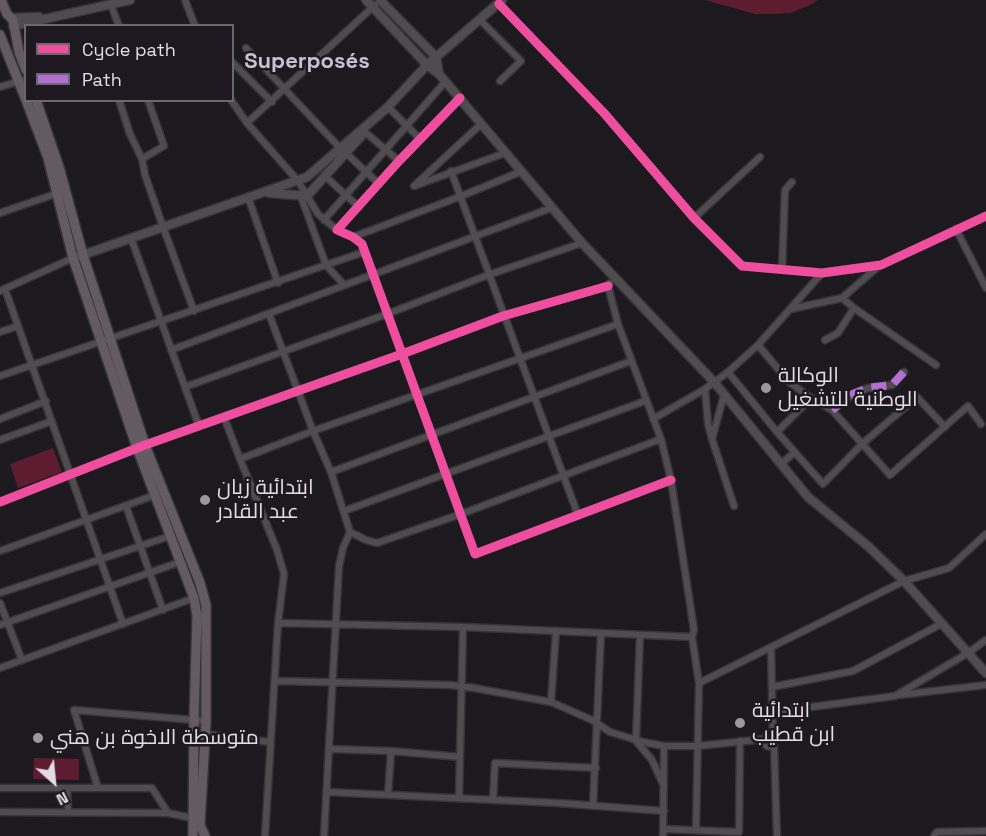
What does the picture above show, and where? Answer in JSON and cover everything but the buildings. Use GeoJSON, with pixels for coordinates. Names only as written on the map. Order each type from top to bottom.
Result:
{"type":"FeatureCollection","features":[{"type":"Feature","properties":{"kind":"main road"},"geometry":{"type":"LineString","coordinates":[[1,0],[24,64]]}},
{"type":"Feature","properties":{"kind":"main road"},"geometry":{"type":"LineString","coordinates":[[9,22],[54,16],[130,0]]}},
{"type":"Feature","properties":{"kind":"main road"},"geometry":{"type":"LineString","coordinates":[[366,0],[427,65],[439,74],[582,243],[714,382],[808,497],[869,547],[904,581],[986,673]]}},
{"type":"Feature","properties":{"kind":"main road"},"geometry":{"type":"LineString","coordinates":[[380,0],[436,57],[439,74]]}},
{"type":"Feature","properties":{"kind":"main road"},"geometry":{"type":"LineString","coordinates":[[78,256],[308,177],[365,132],[427,65],[501,2]]}},
{"type":"Feature","properties":{"kind":"main road"},"geometry":{"type":"LineString","coordinates":[[25,24],[54,16]]}},
{"type":"Feature","properties":{"kind":"main road"},"geometry":{"type":"LineString","coordinates":[[9,22],[19,28],[24,25]]}},
{"type":"Feature","properties":{"kind":"main road"},"geometry":{"type":"LineString","coordinates":[[9,22],[6,32],[0,33],[22,80]]}},
{"type":"Feature","properties":{"kind":"main road"},"geometry":{"type":"LineString","coordinates":[[27,102],[48,158],[155,495],[194,598],[197,616],[193,836]]}},
{"type":"Feature","properties":{"kind":"main road"},"geometry":{"type":"LineString","coordinates":[[37,102],[59,167],[78,256]]}},
{"type":"Feature","properties":{"kind":"main road"},"geometry":{"type":"LineString","coordinates":[[248,197],[270,193],[304,196],[326,177],[343,151],[388,107]]}},
{"type":"Feature","properties":{"kind":"main road"},"geometry":{"type":"LineString","coordinates":[[141,446],[200,583],[206,605],[206,721],[200,825],[205,836]]}},
{"type":"Feature","properties":{"kind":"street"},"geometry":{"type":"LineString","coordinates":[[185,0],[194,24]]}},
{"type":"Feature","properties":{"kind":"street"},"geometry":{"type":"LineString","coordinates":[[247,123],[380,0]]}},
{"type":"Feature","properties":{"kind":"street"},"geometry":{"type":"LineString","coordinates":[[501,2],[604,112],[694,218],[742,266],[822,273],[881,265]]}},
{"type":"Feature","properties":{"kind":"street"},"geometry":{"type":"LineString","coordinates":[[111,5],[118,24]]}},
{"type":"Feature","properties":{"kind":"street"},"geometry":{"type":"LineString","coordinates":[[480,20],[521,61],[500,81]]}},
{"type":"Feature","properties":{"kind":"street"},"geometry":{"type":"LineString","coordinates":[[246,48],[343,151],[379,184]]}},
{"type":"Feature","properties":{"kind":"street"},"geometry":{"type":"LineString","coordinates":[[234,64],[272,102]]}},
{"type":"Feature","properties":{"kind":"street"},"geometry":{"type":"LineString","coordinates":[[0,87],[22,80]]}},
{"type":"Feature","properties":{"kind":"street"},"geometry":{"type":"LineString","coordinates":[[324,220],[445,82]]}},
{"type":"Feature","properties":{"kind":"street"},"geometry":{"type":"LineString","coordinates":[[337,230],[460,98]]}},
{"type":"Feature","properties":{"kind":"street"},"geometry":{"type":"LineString","coordinates":[[120,102],[129,134],[142,159],[145,175],[194,311]]}},
{"type":"Feature","properties":{"kind":"street"},"geometry":{"type":"LineString","coordinates":[[142,159],[164,146],[149,102]]}},
{"type":"Feature","properties":{"kind":"street"},"geometry":{"type":"LineString","coordinates":[[232,102],[247,123],[298,181],[326,265],[344,285]]}},
{"type":"Feature","properties":{"kind":"street"},"geometry":{"type":"LineString","coordinates":[[388,107],[420,139]]}},
{"type":"Feature","properties":{"kind":"street"},"geometry":{"type":"LineString","coordinates":[[481,124],[414,186],[505,153]]}},
{"type":"Feature","properties":{"kind":"street"},"geometry":{"type":"LineString","coordinates":[[365,132],[399,161]]}},
{"type":"Feature","properties":{"kind":"street"},"geometry":{"type":"LineString","coordinates":[[694,218],[759,157]]}},
{"type":"Feature","properties":{"kind":"street"},"geometry":{"type":"LineString","coordinates":[[451,171],[578,515]]}},
{"type":"Feature","properties":{"kind":"street"},"geometry":{"type":"LineString","coordinates":[[352,237],[520,172]]}},
{"type":"Feature","properties":{"kind":"street"},"geometry":{"type":"LineString","coordinates":[[326,177],[359,207]]}},
{"type":"Feature","properties":{"kind":"street"},"geometry":{"type":"LineString","coordinates":[[782,268],[785,190],[792,182]]}},
{"type":"Feature","properties":{"kind":"street"},"geometry":{"type":"LineString","coordinates":[[0,213],[58,193]]}},
{"type":"Feature","properties":{"kind":"street"},"geometry":{"type":"LineString","coordinates":[[304,196],[324,220],[362,244],[475,554],[672,480]]}},
{"type":"Feature","properties":{"kind":"street"},"geometry":{"type":"LineString","coordinates":[[248,197],[278,282]]}},
{"type":"Feature","properties":{"kind":"street"},"geometry":{"type":"LineString","coordinates":[[171,350],[551,208]]}},
{"type":"Feature","properties":{"kind":"street"},"geometry":{"type":"LineString","coordinates":[[791,309],[842,298],[881,265],[986,216]]}},
{"type":"Feature","properties":{"kind":"street"},"geometry":{"type":"LineString","coordinates":[[956,230],[986,288]]}},
{"type":"Feature","properties":{"kind":"street"},"geometry":{"type":"LineString","coordinates":[[131,238],[199,426]]}},
{"type":"Feature","properties":{"kind":"street"},"geometry":{"type":"LineString","coordinates":[[185,387],[488,275],[582,243]]}},
{"type":"Feature","properties":{"kind":"street"},"geometry":{"type":"LineString","coordinates":[[0,376],[364,252]]}},
{"type":"Feature","properties":{"kind":"street"},"geometry":{"type":"LineString","coordinates":[[78,256],[2,290],[46,401],[85,521],[123,624]]}},
{"type":"Feature","properties":{"kind":"street"},"geometry":{"type":"LineString","coordinates":[[653,419],[705,389],[728,372],[758,345],[822,273]]}},
{"type":"Feature","properties":{"kind":"street"},"geometry":{"type":"LineString","coordinates":[[0,502],[141,446],[503,316],[608,286],[614,276]]}},
{"type":"Feature","properties":{"kind":"street"},"geometry":{"type":"LineString","coordinates":[[608,286],[618,324],[661,439],[672,480],[694,630],[692,638],[699,682],[696,830]]}},
{"type":"Feature","properties":{"kind":"street"},"geometry":{"type":"LineString","coordinates":[[842,298],[936,365]]}},
{"type":"Feature","properties":{"kind":"street"},"geometry":{"type":"LineString","coordinates":[[825,340],[838,333],[854,308]]}},
{"type":"Feature","properties":{"kind":"street"},"geometry":{"type":"LineString","coordinates":[[269,314],[297,391],[331,472],[350,532],[339,566],[324,836]]}},
{"type":"Feature","properties":{"kind":"street"},"geometry":{"type":"LineString","coordinates":[[240,459],[313,431],[618,324]]}},
{"type":"Feature","properties":{"kind":"street"},"geometry":{"type":"LineString","coordinates":[[0,332],[18,326]]}},
{"type":"Feature","properties":{"kind":"street"},"geometry":{"type":"LineString","coordinates":[[758,345],[789,382],[832,410],[890,475],[968,406],[981,424]]}},
{"type":"Feature","properties":{"kind":"street"},"geometry":{"type":"LineString","coordinates":[[331,472],[631,361]]}},
{"type":"Feature","properties":{"kind":"street"},"geometry":{"type":"LineString","coordinates":[[728,372],[823,484],[862,444],[917,397],[945,427]]}},
{"type":"Feature","properties":{"kind":"street"},"geometry":{"type":"LineString","coordinates":[[832,410],[853,394],[868,388],[892,385],[904,372]]}},
{"type":"Feature","properties":{"kind":"street"},"geometry":{"type":"LineString","coordinates":[[705,389],[708,424],[734,506]]}},
{"type":"Feature","properties":{"kind":"street"},"geometry":{"type":"LineString","coordinates":[[712,439],[724,395]]}},
{"type":"Feature","properties":{"kind":"street"},"geometry":{"type":"LineString","coordinates":[[777,432],[811,398]]}},
{"type":"Feature","properties":{"kind":"street"},"geometry":{"type":"LineString","coordinates":[[0,419],[46,401]]}},
{"type":"Feature","properties":{"kind":"street"},"geometry":{"type":"LineString","coordinates":[[344,511],[645,401]]}},
{"type":"Feature","properties":{"kind":"street"},"geometry":{"type":"LineString","coordinates":[[224,417],[282,564],[284,582],[278,623],[265,836]]}},
{"type":"Feature","properties":{"kind":"street"},"geometry":{"type":"LineString","coordinates":[[0,440],[52,421]]}},
{"type":"Feature","properties":{"kind":"street"},"geometry":{"type":"LineString","coordinates":[[350,532],[377,543],[661,439]]}},
{"type":"Feature","properties":{"kind":"street"},"geometry":{"type":"LineString","coordinates":[[781,464],[795,452]]}},
{"type":"Feature","properties":{"kind":"street"},"geometry":{"type":"LineString","coordinates":[[0,551],[155,495]]}},
{"type":"Feature","properties":{"kind":"street"},"geometry":{"type":"LineString","coordinates":[[126,506],[163,610]]}},
{"type":"Feature","properties":{"kind":"street"},"geometry":{"type":"LineString","coordinates":[[699,682],[904,581],[950,568],[986,534]]}},
{"type":"Feature","properties":{"kind":"street"},"geometry":{"type":"LineString","coordinates":[[0,593],[170,536]]}},
{"type":"Feature","properties":{"kind":"street"},"geometry":{"type":"LineString","coordinates":[[0,625],[180,562]]}},
{"type":"Feature","properties":{"kind":"street"},"geometry":{"type":"LineString","coordinates":[[0,668],[194,598]]}},
{"type":"Feature","properties":{"kind":"street"},"geometry":{"type":"LineString","coordinates":[[0,603],[22,660]]}},
{"type":"Feature","properties":{"kind":"street"},"geometry":{"type":"LineString","coordinates":[[278,623],[463,627],[692,638]]}},
{"type":"Feature","properties":{"kind":"street"},"geometry":{"type":"LineString","coordinates":[[772,687],[853,671],[941,624]]}},
{"type":"Feature","properties":{"kind":"street"},"geometry":{"type":"LineString","coordinates":[[459,798],[463,627]]}},
{"type":"Feature","properties":{"kind":"street"},"geometry":{"type":"LineString","coordinates":[[551,702],[556,631]]}},
{"type":"Feature","properties":{"kind":"street"},"geometry":{"type":"LineString","coordinates":[[593,806],[601,633]]}},
{"type":"Feature","properties":{"kind":"street"},"geometry":{"type":"LineString","coordinates":[[640,635],[636,741],[652,760],[664,786]]}},
{"type":"Feature","properties":{"kind":"street"},"geometry":{"type":"LineString","coordinates":[[895,696],[986,640]]}},
{"type":"Feature","properties":{"kind":"street"},"geometry":{"type":"LineString","coordinates":[[771,648],[777,836]]}},
{"type":"Feature","properties":{"kind":"street"},"geometry":{"type":"LineString","coordinates":[[276,681],[463,686],[551,702],[610,732],[636,741],[664,746],[698,746],[765,739],[769,736],[774,741]]}},
{"type":"Feature","properties":{"kind":"street"},"geometry":{"type":"LineString","coordinates":[[773,711],[986,685]]}},
{"type":"Feature","properties":{"kind":"street"},"geometry":{"type":"LineString","coordinates":[[98,788],[74,710],[206,721]]}},
{"type":"Feature","properties":{"kind":"street"},"geometry":{"type":"LineString","coordinates":[[205,734],[270,742]]}},
{"type":"Feature","properties":{"kind":"street"},"geometry":{"type":"LineString","coordinates":[[664,746],[663,833],[696,830],[739,832],[740,741]]}},
{"type":"Feature","properties":{"kind":"street"},"geometry":{"type":"LineString","coordinates":[[330,749],[460,757]]}},
{"type":"Feature","properties":{"kind":"street"},"geometry":{"type":"LineString","coordinates":[[388,795],[391,751]]}},
{"type":"Feature","properties":{"kind":"street"},"geometry":{"type":"LineString","coordinates":[[493,800],[495,763],[596,768]]}},
{"type":"Feature","properties":{"kind":"street"},"geometry":{"type":"LineString","coordinates":[[0,788],[152,788],[168,813]]}},
{"type":"Feature","properties":{"kind":"street"},"geometry":{"type":"LineString","coordinates":[[67,789],[68,811]]}},
{"type":"Feature","properties":{"kind":"street"},"geometry":{"type":"LineString","coordinates":[[327,792],[664,811]]}},
{"type":"Feature","properties":{"kind":"street"},"geometry":{"type":"LineString","coordinates":[[0,812],[168,813],[192,818]]}},
{"type":"Feature","properties":{"kind":"street"},"geometry":{"type":"LineString","coordinates":[[934,836],[937,832],[986,831]]}},
{"type":"Feature","properties":{"kind":"shaded area"},"geometry":{"type":"Polygon","coordinates":[[[705,0],[818,0],[790,13],[755,14],[705,0]]]}},
{"type":"Feature","properties":{"kind":"shaded area"},"geometry":{"type":"Polygon","coordinates":[[[53,448],[62,472],[18,488],[10,464],[53,448]]]}},
{"type":"Feature","properties":{"kind":"shaded area"},"geometry":{"type":"Polygon","coordinates":[[[34,758],[79,759],[79,780],[33,779],[34,758]]]}},
{"type":"Feature","properties":{"kind":"marked path"},"geometry":{"type":"LineString","coordinates":[[832,410],[853,394],[868,388],[892,385],[904,372]]}},
{"type":"Feature","properties":{"kind":"cycle path"},"geometry":{"type":"LineString","coordinates":[[499,4],[604,113],[694,218],[742,266],[822,273],[881,265],[986,216]]}},
{"type":"Feature","properties":{"kind":"cycle path"},"geometry":{"type":"LineString","coordinates":[[460,98],[337,230],[362,244],[475,554],[671,480]]}},
{"type":"Feature","properties":{"kind":"cycle path"},"geometry":{"type":"LineString","coordinates":[[0,502],[145,445],[503,316],[608,286]]}},
{"type":"Feature","properties":{"kind":"place","name":"الوكالة الوطنية للتشغيل"},"geometry":{"type":"Point","coordinates":[766,388]}},
{"type":"Feature","properties":{"kind":"place","name":"ابتدائية زيان عبد القادر"},"geometry":{"type":"Point","coordinates":[205,500]}},
{"type":"Feature","properties":{"kind":"place","name":"ابتدائية ابن قطيب"},"geometry":{"type":"Point","coordinates":[740,723]}},
{"type":"Feature","properties":{"kind":"place","name":"متوسطة الاخوة بن هني"},"geometry":{"type":"Point","coordinates":[38,738]}},
{"type":"Feature","properties":{"kind":"district","name":"Superposés"},"geometry":{"type":"Point","coordinates":[307,62]}}]}
